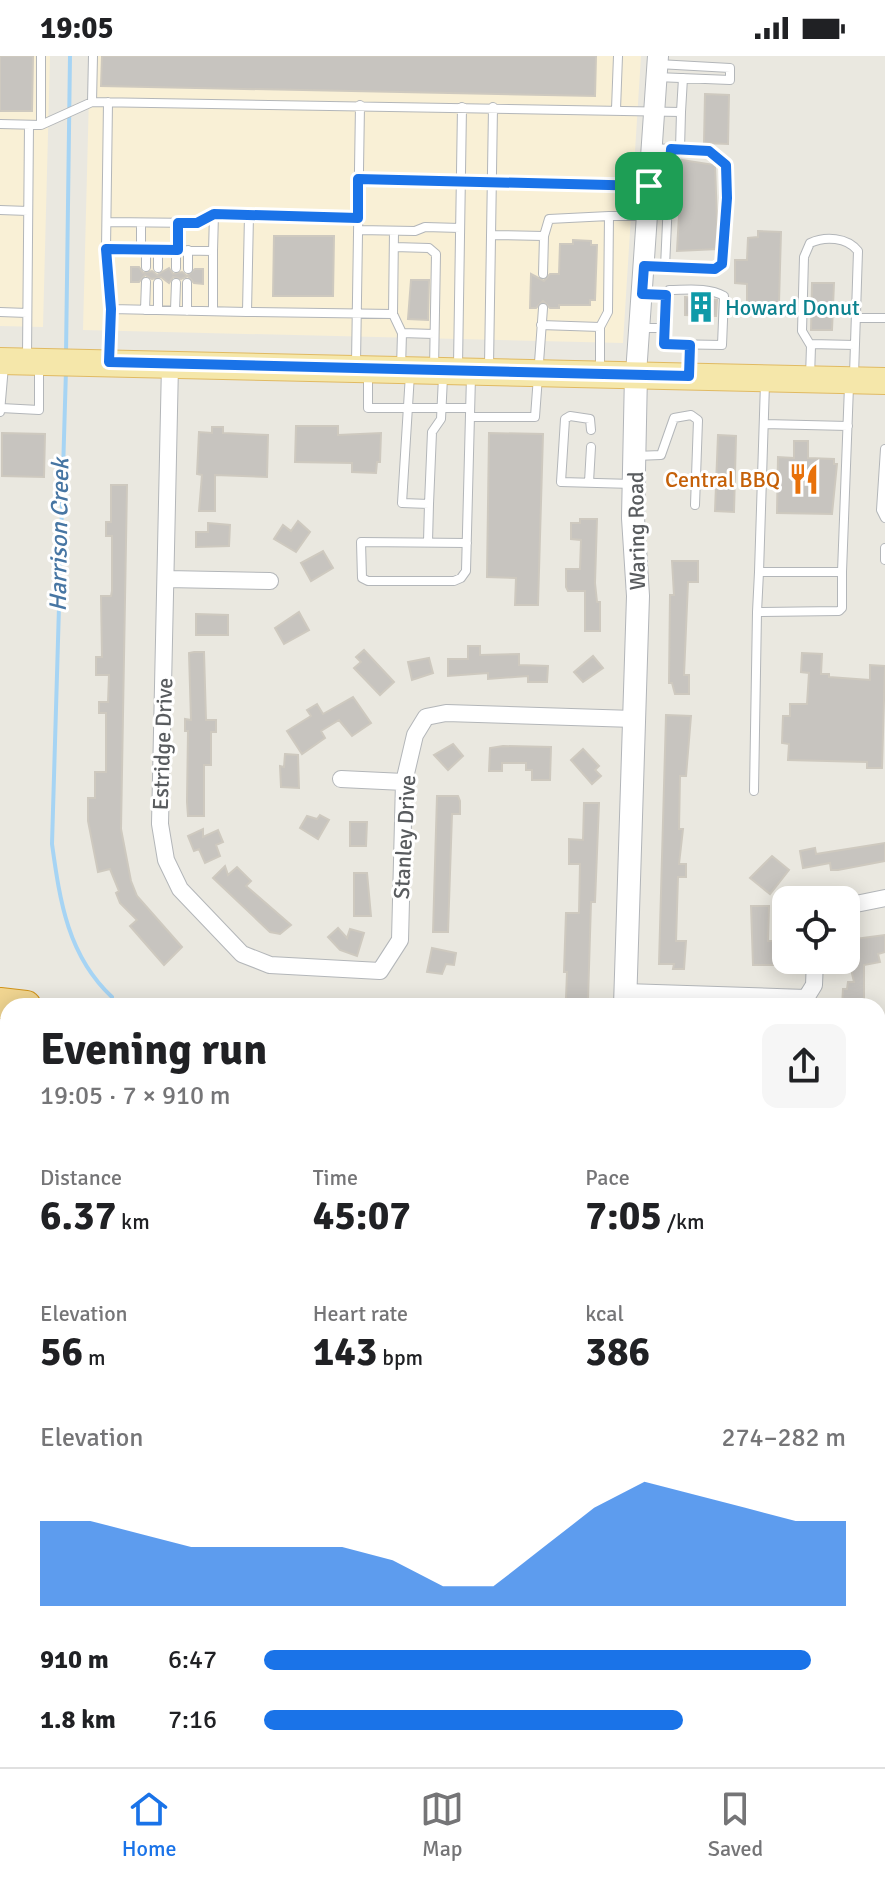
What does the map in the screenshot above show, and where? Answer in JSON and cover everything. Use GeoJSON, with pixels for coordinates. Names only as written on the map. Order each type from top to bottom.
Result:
{"type":"FeatureCollection","features":[{"type":"Feature","properties":{"kind":"main road"},"geometry":{"type":"LineString","coordinates":[[23,361],[885,381]]}},
{"type":"Feature","properties":{"kind":"main road","name":"Waring Road"},"geometry":{"type":"LineString","coordinates":[[625,998],[638,596],[634,484],[636,374]]}},
{"type":"Feature","properties":{"kind":"street","name":"Waring Road"},"geometry":{"type":"LineString","coordinates":[[636,374],[644,266],[653,201],[667,148],[654,110],[665,64]]}},
{"type":"Feature","properties":{"kind":"street","name":"Estridge Drive"},"geometry":{"type":"LineString","coordinates":[[170,365],[160,824],[166,860],[180,889],[242,954],[270,965],[380,971]]}},
{"type":"Feature","properties":{"kind":"street"},"geometry":{"type":"LineString","coordinates":[[167,579],[270,581]]}},
{"type":"Feature","properties":{"kind":"street","name":"Stanley Drive"},"geometry":{"type":"LineString","coordinates":[[380,971],[400,940],[404,782],[415,735],[426,717],[446,713],[634,719]]}},
{"type":"Feature","properties":{"kind":"street"},"geometry":{"type":"LineString","coordinates":[[341,779],[404,782]]}},
{"type":"Feature","properties":{"kind":"street"},"geometry":{"type":"LineString","coordinates":[[860,903],[885,898]]}},
{"type":"Feature","properties":{"kind":"street"},"geometry":{"type":"LineString","coordinates":[[806,998],[814,985],[814,974]]}},
{"type":"Feature","properties":{"kind":"lane"},"geometry":{"type":"LineString","coordinates":[[41,56],[45,123]]}},
{"type":"Feature","properties":{"kind":"lane"},"geometry":{"type":"LineString","coordinates":[[91,102],[93,56]]}},
{"type":"Feature","properties":{"kind":"lane"},"geometry":{"type":"LineString","coordinates":[[616,109],[618,56]]}},
{"type":"Feature","properties":{"kind":"lane"},"geometry":{"type":"LineString","coordinates":[[665,64],[730,68],[730,80],[683,78],[665,64]]}},
{"type":"Feature","properties":{"kind":"lane"},"geometry":{"type":"LineString","coordinates":[[644,266],[715,269],[725,256],[726,165],[709,151],[667,148],[681,112],[683,78]]}},
{"type":"Feature","properties":{"kind":"lane"},"geometry":{"type":"LineString","coordinates":[[0,124],[45,123],[91,102],[681,112]]}},
{"type":"Feature","properties":{"kind":"lane"},"geometry":{"type":"LineString","coordinates":[[101,362],[111,309],[106,249],[108,102]]}},
{"type":"Feature","properties":{"kind":"lane"},"geometry":{"type":"LineString","coordinates":[[360,105],[357,314],[368,408],[441,407],[471,413],[535,417],[543,308]]}},
{"type":"Feature","properties":{"kind":"lane"},"geometry":{"type":"LineString","coordinates":[[428,542],[432,432],[441,419],[460,228],[462,107]]}},
{"type":"Feature","properties":{"kind":"lane"},"geometry":{"type":"LineString","coordinates":[[429,504],[402,503],[408,408],[444,370],[492,235],[493,107]]}},
{"type":"Feature","properties":{"kind":"lane"},"geometry":{"type":"LineString","coordinates":[[23,361],[39,410],[1,411],[23,361],[27,313],[29,125]]}},
{"type":"Feature","properties":{"kind":"lane"},"geometry":{"type":"LineString","coordinates":[[358,179],[493,183],[653,201]]}},
{"type":"Feature","properties":{"kind":"lane"},"geometry":{"type":"LineString","coordinates":[[543,274],[544,236],[549,219],[609,216],[653,201]]}},
{"type":"Feature","properties":{"kind":"lane"},"geometry":{"type":"LineString","coordinates":[[653,201],[665,267]]}},
{"type":"Feature","properties":{"kind":"lane"},"geometry":{"type":"LineString","coordinates":[[0,210],[28,211]]}},
{"type":"Feature","properties":{"kind":"lane"},"geometry":{"type":"LineString","coordinates":[[107,222],[197,223],[214,214],[358,218]]}},
{"type":"Feature","properties":{"kind":"lane"},"geometry":{"type":"LineString","coordinates":[[213,311],[214,214]]}},
{"type":"Feature","properties":{"kind":"lane"},"geometry":{"type":"LineString","coordinates":[[247,312],[249,215]]}},
{"type":"Feature","properties":{"kind":"lane"},"geometry":{"type":"LineString","coordinates":[[600,374],[600,327],[608,312],[609,216]]}},
{"type":"Feature","properties":{"kind":"lane"},"geometry":{"type":"LineString","coordinates":[[141,223],[146,267]]}},
{"type":"Feature","properties":{"kind":"lane"},"geometry":{"type":"LineString","coordinates":[[176,268],[178,223]]}},
{"type":"Feature","properties":{"kind":"lane"},"geometry":{"type":"LineString","coordinates":[[358,230],[460,228]]}},
{"type":"Feature","properties":{"kind":"lane"},"geometry":{"type":"LineString","coordinates":[[394,231],[393,314],[402,333],[444,370],[471,413],[467,543],[466,571],[454,581],[368,581],[362,578],[361,542],[467,543]]}},
{"type":"Feature","properties":{"kind":"lane"},"geometry":{"type":"LineString","coordinates":[[492,235],[544,236]]}},
{"type":"Feature","properties":{"kind":"lane"},"geometry":{"type":"LineString","coordinates":[[757,612],[839,611],[842,608],[858,251],[842,240],[817,240],[806,248],[802,331],[810,344],[810,379]]}},
{"type":"Feature","properties":{"kind":"lane"},"geometry":{"type":"LineString","coordinates":[[394,247],[429,248],[436,254],[434,334],[444,370]]}},
{"type":"Feature","properties":{"kind":"lane"},"geometry":{"type":"LineString","coordinates":[[106,249],[213,251]]}},
{"type":"Feature","properties":{"kind":"lane"},"geometry":{"type":"LineString","coordinates":[[158,250],[158,268]]}},
{"type":"Feature","properties":{"kind":"lane"},"geometry":{"type":"LineString","coordinates":[[188,250],[188,269]]}},
{"type":"Feature","properties":{"kind":"lane"},"geometry":{"type":"LineString","coordinates":[[145,310],[146,282]]}},
{"type":"Feature","properties":{"kind":"lane"},"geometry":{"type":"LineString","coordinates":[[158,283],[158,310]]}},
{"type":"Feature","properties":{"kind":"lane"},"geometry":{"type":"LineString","coordinates":[[175,310],[176,283]]}},
{"type":"Feature","properties":{"kind":"lane"},"geometry":{"type":"LineString","coordinates":[[187,283],[187,311]]}},
{"type":"Feature","properties":{"kind":"lane"},"geometry":{"type":"LineString","coordinates":[[669,290],[684,290],[715,291],[724,296],[722,345],[664,344],[666,295],[669,290]]}},
{"type":"Feature","properties":{"kind":"lane"},"geometry":{"type":"LineString","coordinates":[[642,294],[666,295]]}},
{"type":"Feature","properties":{"kind":"lane"},"geometry":{"type":"LineString","coordinates":[[111,309],[393,314]]}},
{"type":"Feature","properties":{"kind":"lane"},"geometry":{"type":"LineString","coordinates":[[0,312],[27,313]]}},
{"type":"Feature","properties":{"kind":"lane"},"geometry":{"type":"LineString","coordinates":[[856,318],[885,318]]}},
{"type":"Feature","properties":{"kind":"lane"},"geometry":{"type":"LineString","coordinates":[[541,325],[600,327]]}},
{"type":"Feature","properties":{"kind":"lane"},"geometry":{"type":"LineString","coordinates":[[640,328],[665,328]]}},
{"type":"Feature","properties":{"kind":"lane"},"geometry":{"type":"LineString","coordinates":[[402,333],[434,334]]}},
{"type":"Feature","properties":{"kind":"lane"},"geometry":{"type":"LineString","coordinates":[[810,344],[855,345]]}},
{"type":"Feature","properties":{"kind":"lane"},"geometry":{"type":"LineString","coordinates":[[689,376],[690,345]]}},
{"type":"Feature","properties":{"kind":"lane"},"geometry":{"type":"LineString","coordinates":[[754,791],[765,378]]}},
{"type":"Feature","properties":{"kind":"lane"},"geometry":{"type":"LineString","coordinates":[[634,455],[661,455],[674,418],[691,415],[698,420],[695,505]]}},
{"type":"Feature","properties":{"kind":"lane"},"geometry":{"type":"LineString","coordinates":[[591,430],[590,419],[565,419],[561,482],[634,484]]}},
{"type":"Feature","properties":{"kind":"lane"},"geometry":{"type":"LineString","coordinates":[[764,424],[848,426]]}},
{"type":"Feature","properties":{"kind":"lane"},"geometry":{"type":"LineString","coordinates":[[589,482],[591,447]]}},
{"type":"Feature","properties":{"kind":"lane"},"geometry":{"type":"LineString","coordinates":[[883,514],[885,449]]}},
{"type":"Feature","properties":{"kind":"lane"},"geometry":{"type":"LineString","coordinates":[[885,548],[885,560]]}},
{"type":"Feature","properties":{"kind":"lane"},"geometry":{"type":"LineString","coordinates":[[759,572],[842,572]]}},
{"type":"Feature","properties":{"kind":"shaded area"},"geometry":{"type":"Polygon","coordinates":[[[0,56],[50,56],[43,327],[0,326],[0,56]]]}},
{"type":"Feature","properties":{"kind":"shaded area"},"geometry":{"type":"Polygon","coordinates":[[[90,56],[641,56],[623,343],[83,330],[90,56]]]}},
{"type":"Feature","properties":{"kind":"building"},"geometry":{"type":"Polygon","coordinates":[[[0,56],[33,56],[32,111],[0,111],[0,56]]]}},
{"type":"Feature","properties":{"kind":"building"},"geometry":{"type":"Polygon","coordinates":[[[102,56],[596,56],[595,96],[101,86],[102,56]]]}},
{"type":"Feature","properties":{"kind":"building"},"geometry":{"type":"Polygon","coordinates":[[[705,94],[729,95],[728,144],[704,143],[705,94]]]}},
{"type":"Feature","properties":{"kind":"building"},"geometry":{"type":"Polygon","coordinates":[[[682,160],[715,165],[718,249],[677,251],[682,160]]]}},
{"type":"Feature","properties":{"kind":"building"},"geometry":{"type":"Polygon","coordinates":[[[758,231],[781,232],[779,303],[747,303],[747,284],[735,283],[735,260],[747,260],[748,238],[758,237],[758,231]]]}},
{"type":"Feature","properties":{"kind":"building"},"geometry":{"type":"Polygon","coordinates":[[[274,236],[334,236],[333,296],[273,296],[274,236]]]}},
{"type":"Feature","properties":{"kind":"building"},"geometry":{"type":"Polygon","coordinates":[[[573,240],[591,241],[591,245],[597,245],[595,300],[590,300],[590,305],[559,305],[559,308],[550,308],[543,301],[536,308],[530,308],[531,274],[544,281],[550,274],[559,274],[560,244],[573,244],[573,240]]]}},
{"type":"Feature","properties":{"kind":"building"},"geometry":{"type":"Polygon","coordinates":[[[131,267],[157,275],[169,268],[173,274],[182,272],[187,276],[195,269],[203,269],[203,284],[194,283],[188,276],[181,279],[173,277],[169,283],[161,277],[152,279],[145,275],[139,282],[131,282],[131,267]]]}},
{"type":"Feature","properties":{"kind":"building"},"geometry":{"type":"Polygon","coordinates":[[[411,280],[429,280],[428,320],[408,319],[411,280]]]}},
{"type":"Feature","properties":{"kind":"building"},"geometry":{"type":"Polygon","coordinates":[[[812,283],[834,283],[832,330],[811,330],[812,283]]]}},
{"type":"Feature","properties":{"kind":"building","name":"Howard Donut"},"geometry":{"type":"Polygon","coordinates":[[[685,297],[717,300],[716,316],[685,315],[685,297]]]}},
{"type":"Feature","properties":{"kind":"building"},"geometry":{"type":"Polygon","coordinates":[[[296,426],[338,426],[338,435],[381,433],[380,462],[377,462],[376,473],[352,472],[352,463],[295,462],[296,426]]]}},
{"type":"Feature","properties":{"kind":"building"},"geometry":{"type":"Polygon","coordinates":[[[212,427],[223,427],[223,433],[268,435],[267,477],[215,475],[215,511],[199,511],[202,475],[197,474],[199,432],[212,433],[212,427]]]}},
{"type":"Feature","properties":{"kind":"building"},"geometry":{"type":"Polygon","coordinates":[[[2,433],[45,434],[44,477],[2,476],[2,433]]]}},
{"type":"Feature","properties":{"kind":"building"},"geometry":{"type":"Polygon","coordinates":[[[489,433],[543,434],[538,605],[515,605],[516,578],[487,577],[489,433]]]}},
{"type":"Feature","properties":{"kind":"building"},"geometry":{"type":"Polygon","coordinates":[[[718,435],[736,436],[734,512],[715,511],[718,435]]]}},
{"type":"Feature","properties":{"kind":"building"},"geometry":{"type":"Polygon","coordinates":[[[794,441],[808,441],[808,458],[834,459],[834,464],[837,464],[832,514],[777,513],[778,457],[794,458],[794,441]]]}},
{"type":"Feature","properties":{"kind":"building"},"geometry":{"type":"Polygon","coordinates":[[[111,485],[127,485],[121,829],[137,896],[182,947],[164,965],[130,926],[137,920],[120,903],[116,893],[119,891],[110,869],[98,872],[88,821],[88,798],[95,798],[95,772],[106,772],[106,713],[99,713],[99,702],[108,702],[109,675],[96,675],[96,657],[102,657],[101,596],[111,596],[112,591],[112,536],[106,536],[106,522],[111,522],[111,485]]]}},
{"type":"Feature","properties":{"kind":"building"},"geometry":{"type":"Polygon","coordinates":[[[580,519],[597,519],[595,583],[597,602],[600,602],[600,631],[585,631],[585,591],[568,591],[566,587],[566,569],[580,569],[581,540],[571,539],[571,523],[580,523],[580,519]]]}},
{"type":"Feature","properties":{"kind":"building"},"geometry":{"type":"Polygon","coordinates":[[[298,521],[310,532],[296,552],[274,539],[283,525],[291,531],[298,521]]]}},
{"type":"Feature","properties":{"kind":"building"},"geometry":{"type":"Polygon","coordinates":[[[208,523],[230,525],[229,546],[196,547],[196,532],[208,532],[208,523]]]}},
{"type":"Feature","properties":{"kind":"building"},"geometry":{"type":"Polygon","coordinates":[[[323,551],[333,568],[311,581],[301,563],[323,551]]]}},
{"type":"Feature","properties":{"kind":"building"},"geometry":{"type":"Polygon","coordinates":[[[672,561],[698,561],[698,582],[688,582],[684,675],[689,675],[689,694],[675,694],[672,683],[669,683],[670,595],[674,595],[672,561]]]}},
{"type":"Feature","properties":{"kind":"building"},"geometry":{"type":"Polygon","coordinates":[[[299,612],[309,630],[284,644],[275,628],[299,612]]]}},
{"type":"Feature","properties":{"kind":"building"},"geometry":{"type":"Polygon","coordinates":[[[196,614],[228,615],[228,635],[196,635],[196,614]]]}},
{"type":"Feature","properties":{"kind":"building"},"geometry":{"type":"Polygon","coordinates":[[[468,646],[480,646],[480,655],[519,654],[519,665],[548,666],[547,682],[528,682],[528,676],[488,679],[488,673],[448,676],[448,659],[468,659],[468,646]]]}},
{"type":"Feature","properties":{"kind":"building"},"geometry":{"type":"Polygon","coordinates":[[[364,650],[394,682],[380,695],[354,668],[361,662],[356,657],[364,650]]]}},
{"type":"Feature","properties":{"kind":"building"},"geometry":{"type":"Polygon","coordinates":[[[204,652],[206,720],[216,720],[216,732],[211,732],[211,765],[204,765],[204,816],[188,816],[187,802],[188,731],[185,731],[185,719],[191,720],[189,653],[204,652]]]}},
{"type":"Feature","properties":{"kind":"building"},"geometry":{"type":"Polygon","coordinates":[[[802,653],[822,654],[821,674],[829,674],[829,677],[870,680],[870,665],[885,666],[882,768],[867,768],[867,762],[788,760],[789,744],[782,743],[783,716],[790,716],[790,704],[807,704],[809,673],[801,672],[802,653]]]}},
{"type":"Feature","properties":{"kind":"building"},"geometry":{"type":"Polygon","coordinates":[[[593,656],[603,668],[583,682],[574,672],[593,656]]]}},
{"type":"Feature","properties":{"kind":"building"},"geometry":{"type":"Polygon","coordinates":[[[429,658],[433,673],[412,680],[408,662],[429,658]]]}},
{"type":"Feature","properties":{"kind":"building"},"geometry":{"type":"Polygon","coordinates":[[[353,697],[371,723],[352,736],[339,720],[321,731],[325,738],[302,754],[287,731],[311,716],[307,710],[317,704],[323,714],[353,697]]]}},
{"type":"Feature","properties":{"kind":"building"},"geometry":{"type":"Polygon","coordinates":[[[666,715],[691,716],[686,776],[680,776],[679,829],[683,829],[679,864],[686,864],[686,877],[678,877],[676,941],[686,941],[684,969],[673,969],[674,964],[659,964],[666,715]]]}},
{"type":"Feature","properties":{"kind":"building"},"geometry":{"type":"Polygon","coordinates":[[[453,744],[463,756],[448,770],[434,755],[453,744]]]}},
{"type":"Feature","properties":{"kind":"building"},"geometry":{"type":"Polygon","coordinates":[[[551,747],[550,780],[532,780],[532,770],[526,770],[526,763],[502,763],[502,771],[489,771],[490,748],[551,747]]]}},
{"type":"Feature","properties":{"kind":"building"},"geometry":{"type":"Polygon","coordinates":[[[583,749],[599,766],[595,770],[601,776],[592,784],[571,760],[583,749]]]}},
{"type":"Feature","properties":{"kind":"building"},"geometry":{"type":"Polygon","coordinates":[[[285,754],[298,755],[299,788],[281,787],[280,766],[284,767],[285,754]]]}},
{"type":"Feature","properties":{"kind":"building"},"geometry":{"type":"Polygon","coordinates":[[[437,796],[458,796],[460,801],[460,814],[452,814],[448,932],[433,932],[437,796]]]}},
{"type":"Feature","properties":{"kind":"building"},"geometry":{"type":"Polygon","coordinates":[[[584,803],[599,803],[595,902],[591,902],[588,998],[566,998],[566,913],[579,913],[580,864],[569,864],[569,839],[583,840],[584,803]]]}},
{"type":"Feature","properties":{"kind":"building"},"geometry":{"type":"Polygon","coordinates":[[[320,815],[329,820],[318,839],[300,828],[307,816],[317,819],[320,815]]]}},
{"type":"Feature","properties":{"kind":"building"},"geometry":{"type":"Polygon","coordinates":[[[350,822],[367,822],[366,846],[350,846],[350,822]]]}},
{"type":"Feature","properties":{"kind":"building"},"geometry":{"type":"Polygon","coordinates":[[[203,829],[203,837],[218,830],[223,842],[216,845],[220,856],[205,863],[199,849],[194,851],[188,836],[203,829]]]}},
{"type":"Feature","properties":{"kind":"building"},"geometry":{"type":"Polygon","coordinates":[[[885,843],[885,861],[838,870],[831,870],[830,863],[803,868],[800,851],[815,848],[816,854],[885,843]]]}},
{"type":"Feature","properties":{"kind":"building"},"geometry":{"type":"Polygon","coordinates":[[[772,856],[789,870],[776,886],[772,886],[770,894],[750,878],[772,856]]]}},
{"type":"Feature","properties":{"kind":"building"},"geometry":{"type":"Polygon","coordinates":[[[225,866],[228,875],[237,867],[251,881],[246,886],[291,925],[280,934],[270,932],[213,878],[225,866]]]}},
{"type":"Feature","properties":{"kind":"building"},"geometry":{"type":"Polygon","coordinates":[[[354,873],[367,873],[371,916],[354,916],[354,873]]]}},
{"type":"Feature","properties":{"kind":"building"},"geometry":{"type":"Polygon","coordinates":[[[751,906],[769,906],[768,941],[772,941],[772,965],[753,965],[751,906]]]}},
{"type":"Feature","properties":{"kind":"building"},"geometry":{"type":"Polygon","coordinates":[[[338,928],[347,938],[350,929],[364,933],[357,956],[340,950],[328,937],[338,928]]]}},
{"type":"Feature","properties":{"kind":"building"},"geometry":{"type":"Polygon","coordinates":[[[885,935],[885,952],[878,954],[880,962],[864,965],[864,998],[842,998],[843,989],[847,989],[848,982],[854,982],[852,974],[860,974],[860,938],[885,935]]]}},
{"type":"Feature","properties":{"kind":"building"},"geometry":{"type":"Polygon","coordinates":[[[432,948],[456,953],[454,965],[446,964],[442,974],[427,972],[432,948]]]}},
{"type":"Feature","properties":{"kind":"waterway","name":"Harrison Creek"},"geometry":{"type":"LineString","coordinates":[[66,354],[70,56]]}},
{"type":"Feature","properties":{"kind":"waterway","name":"Harrison Creek"},"geometry":{"type":"LineString","coordinates":[[66,370],[52,844],[68,927],[85,964],[112,997]]}},
{"type":"Feature","properties":{"kind":"place","name":"Howard Donut"},"geometry":{"type":"Point","coordinates":[701,307]}},
{"type":"Feature","properties":{"kind":"place","name":"Central BBQ"},"geometry":{"type":"Point","coordinates":[804,479]}},
{"type":"Feature","properties":{"kind":"route"},"geometry":{"type":"LineString","coordinates":[[671,149],[709,151],[726,165],[725,256],[722,264],[715,269],[644,266],[642,294],[666,295],[664,344],[690,345],[689,376],[109,362],[111,309],[106,249],[178,250],[178,223],[197,223],[214,214],[358,218],[358,179],[649,186],[648,201],[668,201],[671,149]]}}]}
